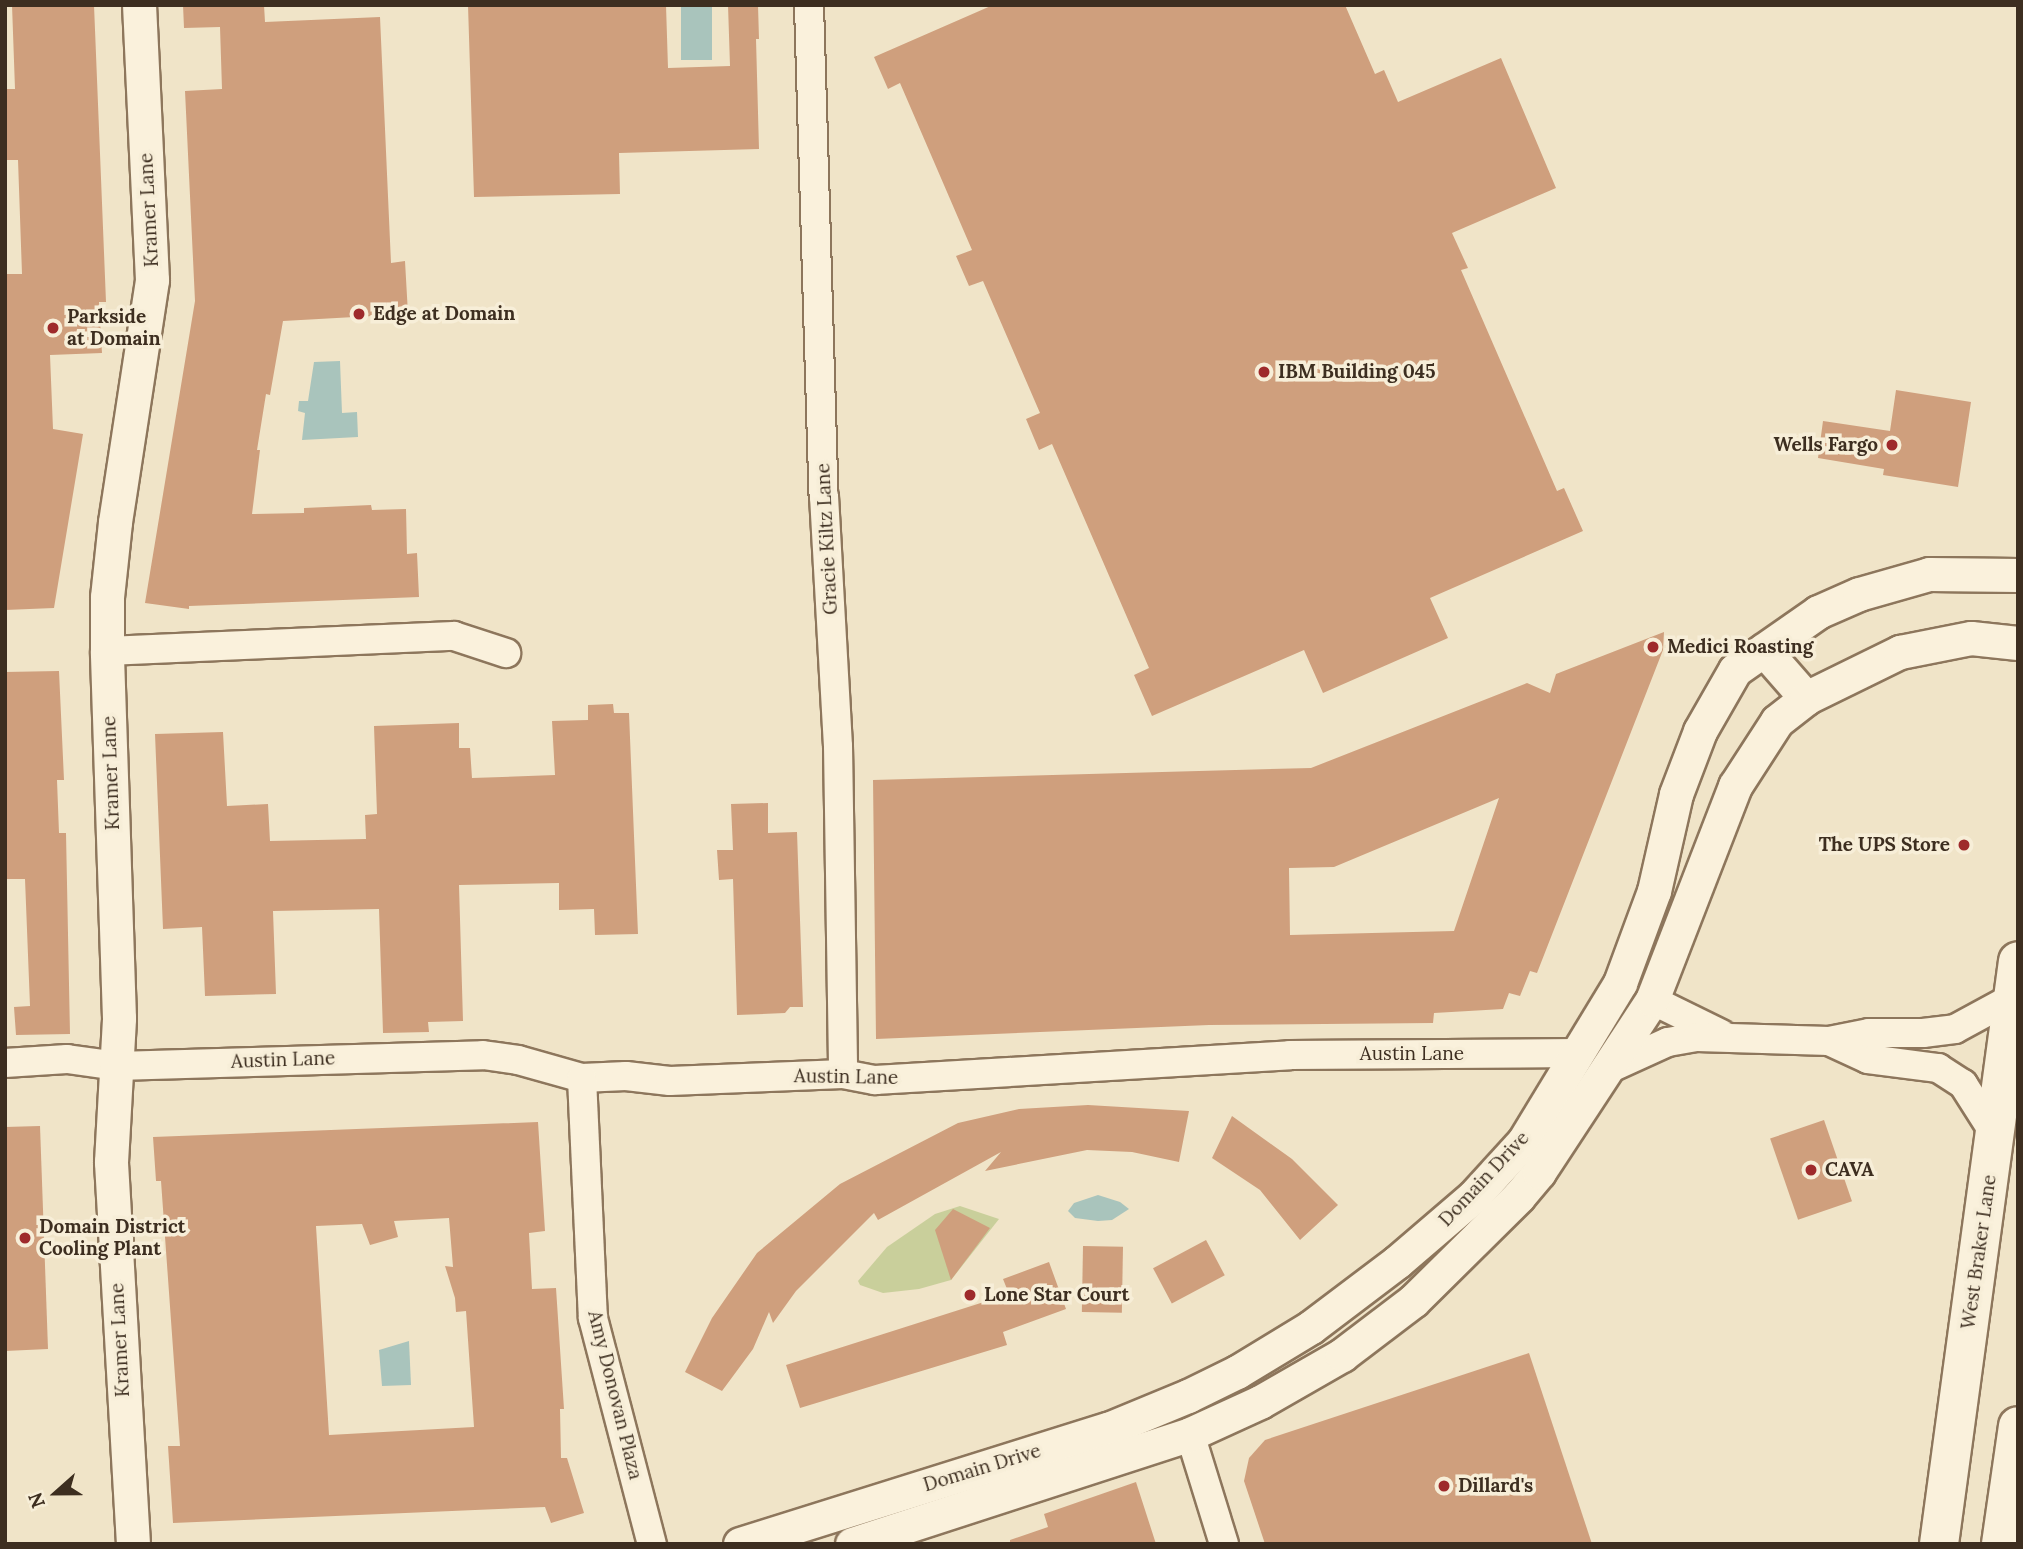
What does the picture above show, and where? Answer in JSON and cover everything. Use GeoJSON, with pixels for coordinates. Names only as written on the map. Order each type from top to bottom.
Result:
{"type":"FeatureCollection","features":[{"type":"Feature","properties":{"kind":"main road","name":"West Braker Lane"},"geometry":{"type":"LineString","coordinates":[[1939,1544],[2018,961]]}},
{"type":"Feature","properties":{"kind":"main road"},"geometry":{"type":"LineString","coordinates":[[2001,1544],[2018,1426]]}},
{"type":"Feature","properties":{"kind":"street","name":"Kramer Lane"},"geometry":{"type":"LineString","coordinates":[[133,1544],[111,1161],[117,1066],[118,977],[107,597],[115,522],[152,280],[139,5]]}},
{"type":"Feature","properties":{"kind":"street","name":"Gracie Kiltz Lane"},"geometry":{"type":"LineString","coordinates":[[809,5],[824,496],[838,746],[843,1074]]}},
{"type":"Feature","properties":{"kind":"street","name":"Domain Drive"},"geometry":{"type":"LineString","coordinates":[[852,1544],[1190,1434],[1260,1402],[1342,1355],[1413,1301],[1519,1196],[1539,1172],[1591,1062],[1654,891],[1676,794],[1700,731],[1735,670],[1818,612],[1859,594],[1929,574],[2018,575]]}},
{"type":"Feature","properties":{"kind":"street"},"geometry":{"type":"LineString","coordinates":[[107,651],[454,636],[506,653]]}},
{"type":"Feature","properties":{"kind":"street","name":"Domain Drive"},"geometry":{"type":"LineString","coordinates":[[740,1544],[1108,1429],[1188,1396],[1311,1327],[1397,1262],[1474,1196],[1591,1062],[1653,1000],[1735,786],[1777,721],[1806,698],[1900,652],[1971,638],[2018,643]]}},
{"type":"Feature","properties":{"kind":"street"},"geometry":{"type":"LineString","coordinates":[[1764,650],[1806,698]]}},
{"type":"Feature","properties":{"kind":"street"},"geometry":{"type":"LineString","coordinates":[[1620,982],[1727,1037]]}},
{"type":"Feature","properties":{"kind":"street"},"geometry":{"type":"LineString","coordinates":[[1591,1062],[1697,1037],[1829,1041],[1870,1033],[1923,1033],[1955,1029],[2012,998]]}},
{"type":"Feature","properties":{"kind":"street"},"geometry":{"type":"LineString","coordinates":[[1829,1041],[1868,1059],[1938,1068],[1963,1084],[1996,1136]]}},
{"type":"Feature","properties":{"kind":"street","name":"Austin Lane"},"geometry":{"type":"LineString","coordinates":[[5,1062],[67,1059],[117,1066],[483,1055],[518,1060],[582,1077],[626,1076],[670,1081],[843,1074],[875,1080],[1290,1055],[1591,1062]]}},
{"type":"Feature","properties":{"kind":"street","name":"Amy Donovan Plaza"},"geometry":{"type":"LineString","coordinates":[[582,1077],[593,1318],[652,1544]]}},
{"type":"Feature","properties":{"kind":"street"},"geometry":{"type":"LineString","coordinates":[[1496,1171],[1519,1196]]}},
{"type":"Feature","properties":{"kind":"street"},"geometry":{"type":"LineString","coordinates":[[1224,1544],[1188,1425],[1195,1412],[1265,1376],[1360,1314],[1397,1262]]}},
{"type":"Feature","properties":{"kind":"green space"},"geometry":{"type":"Polygon","coordinates":[[[960,1206],[999,1219],[951,1280],[919,1289],[883,1293],[860,1285],[858,1281],[887,1247],[935,1214],[960,1206]]]}},
{"type":"Feature","properties":{"kind":"water"},"geometry":{"type":"Polygon","coordinates":[[[681,5],[712,5],[712,60],[681,60],[681,5]]]}},
{"type":"Feature","properties":{"kind":"water"},"geometry":{"type":"Polygon","coordinates":[[[340,361],[342,413],[357,412],[358,437],[302,440],[305,413],[298,411],[299,401],[308,401],[314,362],[340,361]]]}},
{"type":"Feature","properties":{"kind":"water"},"geometry":{"type":"Polygon","coordinates":[[[1098,1195],[1120,1202],[1129,1209],[1112,1220],[1098,1221],[1075,1218],[1068,1211],[1074,1203],[1098,1195]]]}},
{"type":"Feature","properties":{"kind":"water"},"geometry":{"type":"Polygon","coordinates":[[[409,1341],[411,1385],[382,1386],[379,1350],[409,1341]]]}},
{"type":"Feature","properties":{"kind":"building","name":"Parkside at Domain"},"geometry":{"type":"Polygon","coordinates":[[[12,5],[94,5],[106,302],[99,302],[102,353],[50,355],[53,429],[83,434],[54,608],[5,610],[5,274],[22,274],[18,160],[5,160],[5,89],[15,89],[12,5]]]}},
{"type":"Feature","properties":{"kind":"building","name":"Edge at Domain"},"geometry":{"type":"Polygon","coordinates":[[[183,5],[264,5],[265,22],[380,17],[391,263],[405,261],[408,314],[283,321],[270,395],[266,394],[257,450],[260,450],[252,514],[304,513],[304,508],[371,505],[372,510],[406,509],[407,554],[417,553],[419,597],[189,606],[189,609],[145,603],[195,301],[185,91],[222,89],[220,27],[184,28],[183,5]]]}},
{"type":"Feature","properties":{"kind":"building"},"geometry":{"type":"Polygon","coordinates":[[[468,5],[666,5],[668,68],[730,66],[728,5],[758,5],[759,39],[756,39],[759,149],[619,153],[620,194],[474,197],[468,5]]]}},
{"type":"Feature","properties":{"kind":"building","name":"IBM Building 045"},"geometry":{"type":"Polygon","coordinates":[[[993,5],[1345,5],[1375,74],[1384,70],[1398,102],[1501,58],[1556,188],[1452,233],[1468,268],[1461,270],[1557,491],[1564,488],[1583,531],[1430,598],[1448,638],[1323,693],[1304,650],[1152,716],[1134,675],[1149,668],[1052,444],[1039,450],[1026,419],[1040,413],[983,281],[969,286],[956,256],[972,250],[900,83],[888,89],[874,57],[993,5]]]}},
{"type":"Feature","properties":{"kind":"building","name":"Wells Fargo"},"geometry":{"type":"Polygon","coordinates":[[[1896,390],[1971,402],[1958,487],[1883,475],[1884,469],[1818,458],[1823,421],[1890,431],[1896,390]]]}},
{"type":"Feature","properties":{"kind":"building"},"geometry":{"type":"Polygon","coordinates":[[[1664,632],[1663,650],[1537,973],[1530,971],[1520,996],[1509,993],[1503,1009],[1434,1013],[1433,1023],[1209,1025],[876,1039],[873,780],[1311,768],[1527,683],[1550,693],[1556,674],[1664,632]],[[1499,798],[1334,867],[1289,868],[1290,935],[1454,931],[1499,798]]]}},
{"type":"Feature","properties":{"kind":"building"},"geometry":{"type":"Polygon","coordinates":[[[59,671],[64,780],[57,780],[59,833],[66,833],[70,1034],[16,1035],[14,1007],[30,1006],[25,879],[5,879],[5,672],[59,671]]]}},
{"type":"Feature","properties":{"kind":"building"},"geometry":{"type":"Polygon","coordinates":[[[613,704],[614,713],[629,713],[638,934],[595,935],[594,909],[559,910],[559,883],[459,885],[463,1021],[428,1022],[429,1032],[383,1033],[379,909],[273,911],[276,994],[205,996],[202,927],[163,929],[155,734],[223,732],[227,806],[268,804],[270,841],[366,839],[365,815],[377,814],[374,726],[459,723],[459,748],[470,748],[472,778],[555,775],[552,721],[588,720],[588,705],[613,704]]]}},
{"type":"Feature","properties":{"kind":"building"},"geometry":{"type":"Polygon","coordinates":[[[768,803],[768,833],[797,832],[803,1007],[790,1007],[785,1013],[737,1015],[733,879],[719,880],[717,850],[733,850],[731,804],[768,803]]]}},
{"type":"Feature","properties":{"kind":"building"},"geometry":{"type":"Polygon","coordinates":[[[1088,1105],[1189,1111],[1179,1162],[1132,1152],[1087,1150],[985,1171],[1001,1152],[878,1220],[874,1213],[796,1291],[773,1323],[769,1312],[753,1349],[722,1391],[685,1372],[712,1318],[757,1253],[840,1184],[958,1123],[1019,1109],[1088,1105]]]}},
{"type":"Feature","properties":{"kind":"building"},"geometry":{"type":"Polygon","coordinates":[[[1232,1116],[1292,1159],[1338,1205],[1300,1240],[1260,1190],[1212,1158],[1232,1116]]]}},
{"type":"Feature","properties":{"kind":"building","name":"CAVA"},"geometry":{"type":"Polygon","coordinates":[[[1824,1120],[1852,1201],[1798,1220],[1770,1139],[1824,1120]]]}},
{"type":"Feature","properties":{"kind":"building"},"geometry":{"type":"Polygon","coordinates":[[[538,1122],[545,1231],[529,1233],[532,1289],[556,1288],[564,1409],[560,1409],[561,1458],[567,1458],[584,1513],[551,1523],[545,1507],[173,1523],[168,1446],[180,1446],[161,1181],[156,1181],[153,1137],[538,1122]],[[449,1218],[394,1221],[398,1237],[370,1245],[362,1224],[316,1226],[329,1435],[474,1427],[466,1311],[456,1312],[455,1298],[445,1266],[453,1267],[449,1218]]]}},
{"type":"Feature","properties":{"kind":"building","name":"Domain District Cooling Plant"},"geometry":{"type":"Polygon","coordinates":[[[40,1126],[48,1349],[5,1351],[5,1127],[40,1126]]]}},
{"type":"Feature","properties":{"kind":"building"},"geometry":{"type":"Polygon","coordinates":[[[953,1209],[990,1228],[951,1280],[935,1230],[953,1209]]]}},
{"type":"Feature","properties":{"kind":"building"},"geometry":{"type":"Polygon","coordinates":[[[1206,1240],[1225,1275],[1172,1303],[1153,1268],[1206,1240]]]}},
{"type":"Feature","properties":{"kind":"building"},"geometry":{"type":"Polygon","coordinates":[[[1083,1246],[1123,1247],[1122,1313],[1082,1312],[1083,1246]]]}},
{"type":"Feature","properties":{"kind":"building"},"geometry":{"type":"Polygon","coordinates":[[[1049,1262],[1066,1309],[1003,1332],[1007,1345],[800,1408],[786,1365],[1009,1294],[1003,1279],[1049,1262]]]}},
{"type":"Feature","properties":{"kind":"building","name":"Dillard's"},"geometry":{"type":"Polygon","coordinates":[[[1529,1353],[1592,1544],[1265,1544],[1244,1481],[1249,1458],[1265,1440],[1529,1353]]]}},
{"type":"Feature","properties":{"kind":"building"},"geometry":{"type":"Polygon","coordinates":[[[1136,1482],[1156,1544],[1010,1544],[1010,1540],[1048,1527],[1044,1514],[1136,1482]]]}},
{"type":"Feature","properties":{"kind":"place","name":"Edge at Domain"},"geometry":{"type":"Point","coordinates":[359,314]}},
{"type":"Feature","properties":{"kind":"place","name":"Parkside at Domain"},"geometry":{"type":"Point","coordinates":[53,328]}},
{"type":"Feature","properties":{"kind":"place","name":"IBM Building 045"},"geometry":{"type":"Point","coordinates":[1264,372]}},
{"type":"Feature","properties":{"kind":"place","name":"Wells Fargo"},"geometry":{"type":"Point","coordinates":[1892,445]}},
{"type":"Feature","properties":{"kind":"place","name":"Medici Roasting"},"geometry":{"type":"Point","coordinates":[1653,647]}},
{"type":"Feature","properties":{"kind":"place","name":"The UPS Store"},"geometry":{"type":"Point","coordinates":[1964,845]}},
{"type":"Feature","properties":{"kind":"place","name":"CAVA"},"geometry":{"type":"Point","coordinates":[1811,1170]}},
{"type":"Feature","properties":{"kind":"place","name":"Domain District Cooling Plant"},"geometry":{"type":"Point","coordinates":[25,1238]}},
{"type":"Feature","properties":{"kind":"place","name":"Lone Star Court"},"geometry":{"type":"Point","coordinates":[970,1295]}},
{"type":"Feature","properties":{"kind":"place","name":"Dillard's"},"geometry":{"type":"Point","coordinates":[1444,1486]}}]}
